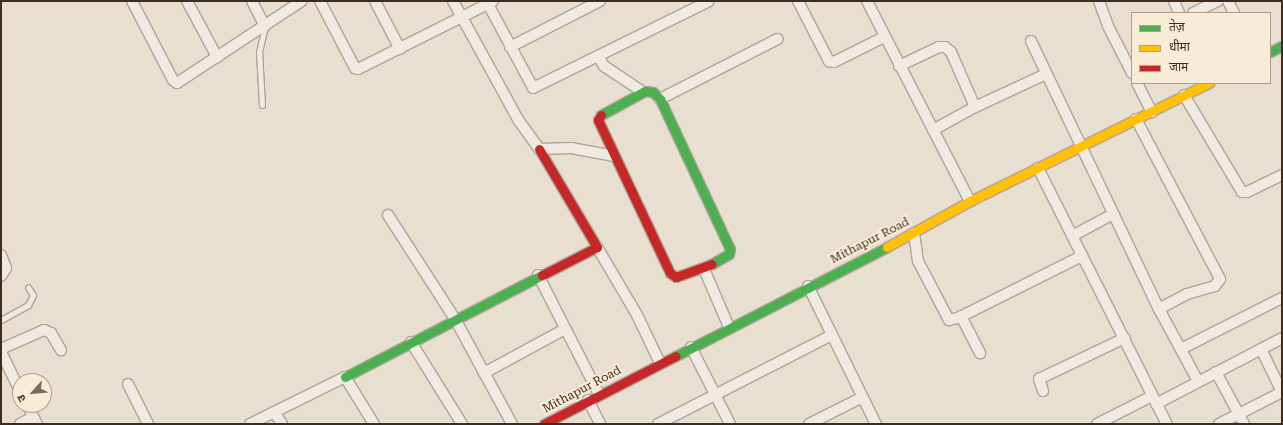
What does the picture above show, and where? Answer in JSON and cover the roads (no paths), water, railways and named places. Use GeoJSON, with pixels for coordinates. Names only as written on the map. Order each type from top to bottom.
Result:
{"type":"FeatureCollection","features":[{"type":"Feature","properties":{"kind":"street"},"geometry":{"type":"LineString","coordinates":[[187,1],[217,57]]}},
{"type":"Feature","properties":{"kind":"street"},"geometry":{"type":"LineString","coordinates":[[252,1],[265,26]]}},
{"type":"Feature","properties":{"kind":"street"},"geometry":{"type":"LineString","coordinates":[[136,2],[176,83],[302,1]]}},
{"type":"Feature","properties":{"kind":"street"},"geometry":{"type":"LineString","coordinates":[[320,1],[355,68],[360,69],[463,17],[489,2],[510,47],[532,88],[709,1]]}},
{"type":"Feature","properties":{"kind":"street"},"geometry":{"type":"LineString","coordinates":[[375,1],[400,49]]}},
{"type":"Feature","properties":{"kind":"street"},"geometry":{"type":"LineString","coordinates":[[454,1],[519,121],[539,149],[637,315],[660,363]]}},
{"type":"Feature","properties":{"kind":"street"},"geometry":{"type":"LineString","coordinates":[[510,47],[600,1]]}},
{"type":"Feature","properties":{"kind":"street"},"geometry":{"type":"LineString","coordinates":[[798,1],[827,60],[831,62],[884,37]]}},
{"type":"Feature","properties":{"kind":"street"},"geometry":{"type":"LineString","coordinates":[[868,1],[884,37],[970,201]]}},
{"type":"Feature","properties":{"kind":"street"},"geometry":{"type":"LineString","coordinates":[[1099,1],[1108,26],[1131,71]]}},
{"type":"Feature","properties":{"kind":"street"},"geometry":{"type":"LineString","coordinates":[[1174,1],[1179,12]]}},
{"type":"Feature","properties":{"kind":"street"},"geometry":{"type":"LineString","coordinates":[[1195,12],[1218,1]]}},
{"type":"Feature","properties":{"kind":"street"},"geometry":{"type":"LineString","coordinates":[[1228,1],[1234,12]]}},
{"type":"Feature","properties":{"kind":"street"},"geometry":{"type":"LineString","coordinates":[[660,99],[778,39]]}},
{"type":"Feature","properties":{"kind":"street"},"geometry":{"type":"LineString","coordinates":[[1031,41],[1159,308],[1198,381]]}},
{"type":"Feature","properties":{"kind":"street"},"geometry":{"type":"LineString","coordinates":[[1271,52],[1282,46]]}},
{"type":"Feature","properties":{"kind":"street"},"geometry":{"type":"LineString","coordinates":[[899,66],[939,47],[945,47],[951,52],[975,107]]}},
{"type":"Feature","properties":{"kind":"street"},"geometry":{"type":"LineString","coordinates":[[598,56],[604,66],[643,92]]}},
{"type":"Feature","properties":{"kind":"street"},"geometry":{"type":"LineString","coordinates":[[933,130],[975,107],[1046,74]]}},
{"type":"Feature","properties":{"kind":"street"},"geometry":{"type":"LineString","coordinates":[[1138,84],[1152,112]]}},
{"type":"Feature","properties":{"kind":"street","name":"Mithapur Road"},"geometry":{"type":"LineString","coordinates":[[544,424],[808,286],[914,233],[970,201],[1207,84]]}},
{"type":"Feature","properties":{"kind":"street"},"geometry":{"type":"LineString","coordinates":[[650,91],[660,99],[730,249],[729,254],[704,269],[680,276],[672,276],[614,156],[598,118],[602,114],[643,92],[650,91]]}},
{"type":"Feature","properties":{"kind":"street"},"geometry":{"type":"LineString","coordinates":[[1184,95],[1242,192],[1247,192],[1282,175]]}},
{"type":"Feature","properties":{"kind":"street"},"geometry":{"type":"LineString","coordinates":[[1136,119],[1220,279],[1216,286],[1187,294],[1159,308]]}},
{"type":"Feature","properties":{"kind":"street"},"geometry":{"type":"LineString","coordinates":[[539,149],[571,148],[614,156]]}},
{"type":"Feature","properties":{"kind":"street"},"geometry":{"type":"LineString","coordinates":[[1038,168],[1167,424]]}},
{"type":"Feature","properties":{"kind":"street"},"geometry":{"type":"LineString","coordinates":[[1072,236],[1113,214]]}},
{"type":"Feature","properties":{"kind":"street"},"geometry":{"type":"LineString","coordinates":[[388,215],[455,319],[512,424]]}},
{"type":"Feature","properties":{"kind":"street"},"geometry":{"type":"LineString","coordinates":[[914,233],[918,261],[946,317],[950,320],[1082,256]]}},
{"type":"Feature","properties":{"kind":"street"},"geometry":{"type":"LineString","coordinates":[[250,424],[344,377],[538,275],[597,247]]}},
{"type":"Feature","properties":{"kind":"street"},"geometry":{"type":"LineString","coordinates":[[1,255],[6,268],[1,276]]}},
{"type":"Feature","properties":{"kind":"street"},"geometry":{"type":"LineString","coordinates":[[704,269],[729,327]]}},
{"type":"Feature","properties":{"kind":"street"},"geometry":{"type":"LineString","coordinates":[[538,275],[599,394]]}},
{"type":"Feature","properties":{"kind":"street"},"geometry":{"type":"LineString","coordinates":[[808,286],[876,424]]}},
{"type":"Feature","properties":{"kind":"street"},"geometry":{"type":"LineString","coordinates":[[1181,349],[1282,298]]}},
{"type":"Feature","properties":{"kind":"street"},"geometry":{"type":"LineString","coordinates":[[961,316],[980,353]]}},
{"type":"Feature","properties":{"kind":"street"},"geometry":{"type":"LineString","coordinates":[[484,373],[565,329]]}},
{"type":"Feature","properties":{"kind":"street"},"geometry":{"type":"LineString","coordinates":[[1,349],[44,330],[51,333],[61,350]]}},
{"type":"Feature","properties":{"kind":"street"},"geometry":{"type":"LineString","coordinates":[[658,424],[714,393],[832,336]]}},
{"type":"Feature","properties":{"kind":"street"},"geometry":{"type":"LineString","coordinates":[[1043,392],[1039,379],[1125,338]]}},
{"type":"Feature","properties":{"kind":"street"},"geometry":{"type":"LineString","coordinates":[[1098,424],[1198,381],[1282,338]]}},
{"type":"Feature","properties":{"kind":"street"},"geometry":{"type":"LineString","coordinates":[[411,342],[462,424]]}},
{"type":"Feature","properties":{"kind":"street"},"geometry":{"type":"LineString","coordinates":[[691,347],[730,424]]}},
{"type":"Feature","properties":{"kind":"street"},"geometry":{"type":"LineString","coordinates":[[1219,424],[1282,392],[1261,349]]}},
{"type":"Feature","properties":{"kind":"street"},"geometry":{"type":"LineString","coordinates":[[1,352],[12,375]]}},
{"type":"Feature","properties":{"kind":"street"},"geometry":{"type":"LineString","coordinates":[[1216,372],[1244,424]]}},
{"type":"Feature","properties":{"kind":"street"},"geometry":{"type":"LineString","coordinates":[[344,377],[374,424]]}},
{"type":"Feature","properties":{"kind":"street"},"geometry":{"type":"LineString","coordinates":[[128,384],[147,424]]}},
{"type":"Feature","properties":{"kind":"street"},"geometry":{"type":"LineString","coordinates":[[809,424],[863,397]]}},
{"type":"Feature","properties":{"kind":"street"},"geometry":{"type":"LineString","coordinates":[[588,400],[600,424]]}},
{"type":"Feature","properties":{"kind":"street"},"geometry":{"type":"LineString","coordinates":[[274,412],[282,424]]}},
{"type":"Feature","properties":{"kind":"street"},"geometry":{"type":"LineString","coordinates":[[20,424],[35,421]]}},
{"type":"Feature","properties":{"kind":"lane"},"geometry":{"type":"LineString","coordinates":[[262,105],[259,52],[265,26]]}},
{"type":"Feature","properties":{"kind":"lane"},"geometry":{"type":"LineString","coordinates":[[1,320],[28,305],[33,295],[28,287]]}}]}
